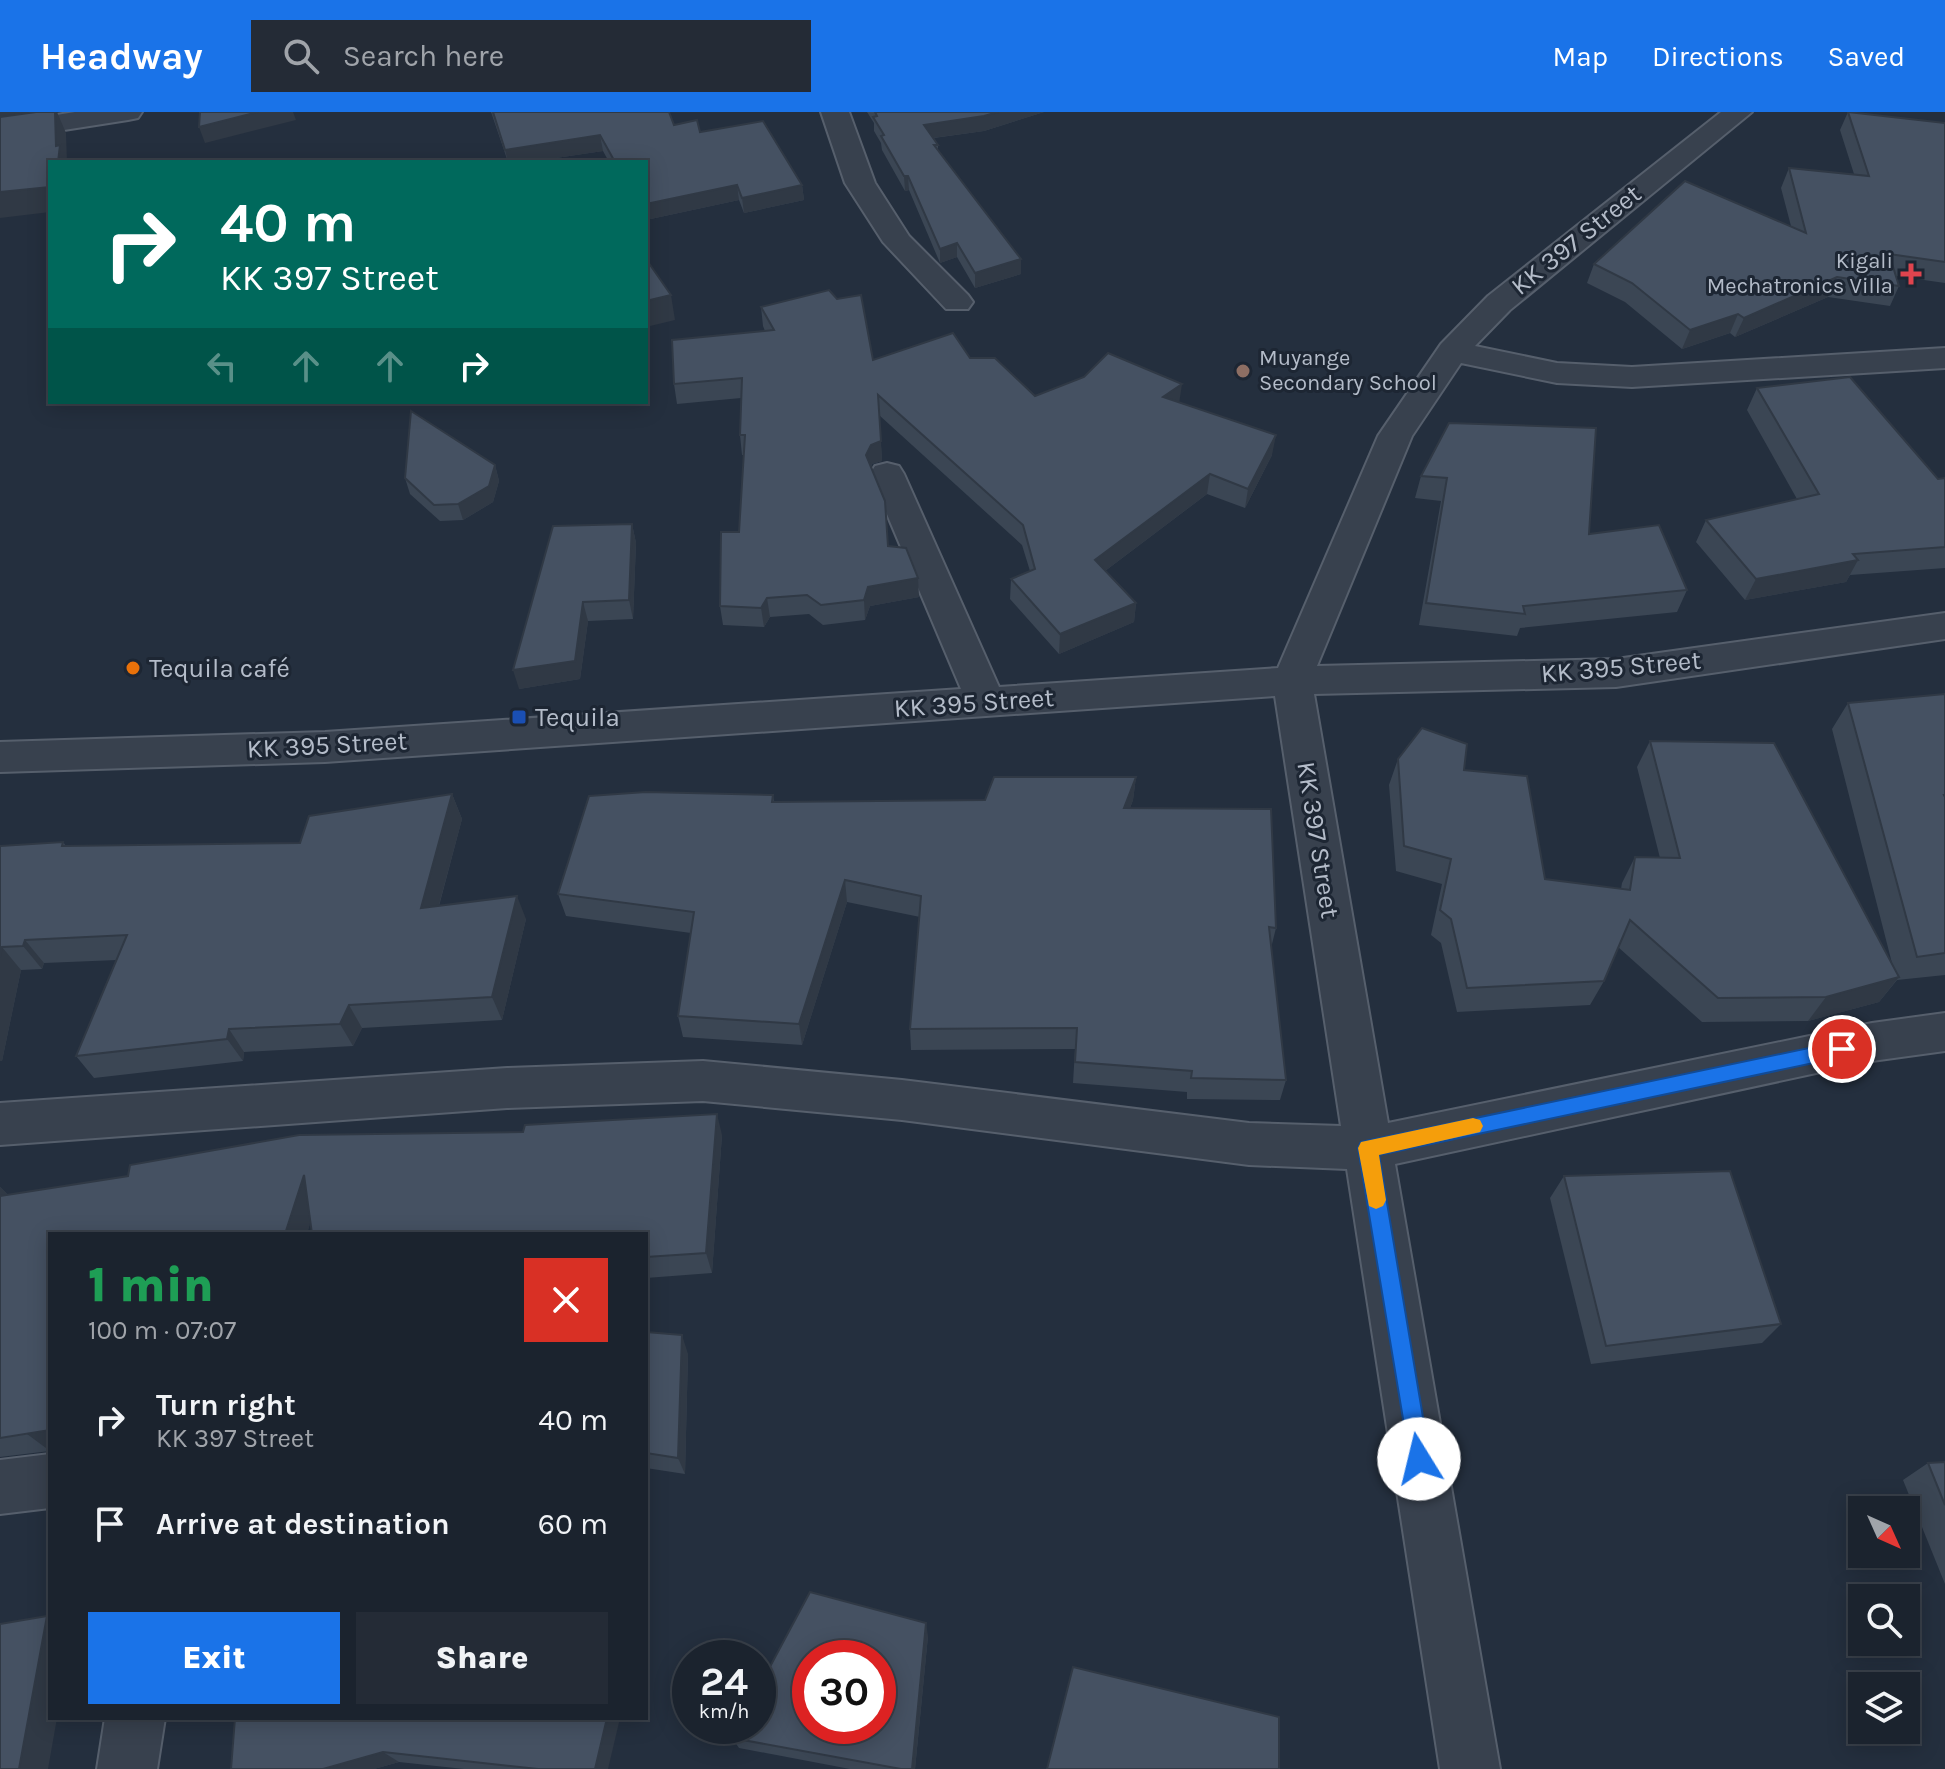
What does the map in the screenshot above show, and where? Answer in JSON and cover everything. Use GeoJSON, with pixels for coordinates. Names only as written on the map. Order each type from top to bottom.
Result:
{"type":"FeatureCollection","features":[{"type":"Feature","properties":{"kind":"street"},"geometry":{"type":"LineString","coordinates":[[0,132],[128,112]]}},
{"type":"Feature","properties":{"kind":"street"},"geometry":{"type":"LineString","coordinates":[[835,112],[860,183],[898,242],[957,302]]}},
{"type":"Feature","properties":{"kind":"street","name":"KK 397 Street"},"geometry":{"type":"LineString","coordinates":[[1470,1769],[1292,681],[1395,436],[1452,351],[1499,303],[1738,112]]}},
{"type":"Feature","properties":{"kind":"street"},"geometry":{"type":"LineString","coordinates":[[1452,351],[1557,373],[1632,377],[1945,358]]}},
{"type":"Feature","properties":{"kind":"street"},"geometry":{"type":"LineString","coordinates":[[887,474],[986,702]]}},
{"type":"Feature","properties":{"kind":"street","name":"KK 395 Street"},"geometry":{"type":"LineString","coordinates":[[0,757],[325,747],[1292,681],[1616,673],[1945,626]]}},
{"type":"Feature","properties":{"kind":"street"},"geometry":{"type":"LineString","coordinates":[[0,1124],[507,1088],[703,1081],[902,1100],[1249,1144],[1368,1148],[1872,1042],[1945,1032]]}},
{"type":"Feature","properties":{"kind":"street"},"geometry":{"type":"LineString","coordinates":[[0,1487],[48,1481]]}},
{"type":"Feature","properties":{"kind":"street"},"geometry":{"type":"LineString","coordinates":[[127,1769],[135,1720]]}},
{"type":"Feature","properties":{"kind":"building"},"geometry":{"type":"Polygon","coordinates":[[[55,112],[56,146],[60,145],[58,160],[48,160],[48,187],[0,192],[0,117],[55,112]]]}},
{"type":"Feature","properties":{"kind":"building"},"geometry":{"type":"Polygon","coordinates":[[[200,112],[258,112],[199,127],[200,112]]]}},
{"type":"Feature","properties":{"kind":"building"},"geometry":{"type":"Polygon","coordinates":[[[493,112],[669,112],[674,125],[697,120],[700,132],[763,121],[802,185],[742,198],[737,185],[648,204],[648,160],[614,160],[600,135],[505,150],[493,112]]]}},
{"type":"Feature","properties":{"kind":"building"},"geometry":{"type":"Polygon","coordinates":[[[875,112],[998,112],[924,125],[938,145],[934,145],[1021,259],[975,273],[957,243],[940,249],[908,176],[904,176],[881,136],[884,135],[873,117],[877,116],[875,112]]]}},
{"type":"Feature","properties":{"kind":"building"},"geometry":{"type":"Polygon","coordinates":[[[1848,112],[1945,123],[1945,262],[1889,254],[1899,286],[1837,277],[1744,318],[1738,314],[1690,330],[1632,283],[1594,264],[1685,181],[1806,233],[1789,168],[1869,176],[1848,112]]]}},
{"type":"Feature","properties":{"kind":"building"},"geometry":{"type":"Polygon","coordinates":[[[648,262],[671,295],[648,301],[648,262]]]}},
{"type":"Feature","properties":{"kind":"building"},"geometry":{"type":"Polygon","coordinates":[[[829,290],[837,299],[861,295],[873,360],[953,333],[970,358],[995,358],[1035,396],[1084,377],[1108,353],[1182,384],[1163,397],[1276,435],[1248,489],[1210,474],[1095,560],[1136,603],[1060,634],[1011,579],[1035,569],[1023,525],[878,395],[881,441],[871,445],[866,455],[885,501],[888,546],[906,548],[918,578],[868,587],[864,600],[821,605],[807,595],[767,598],[761,608],[720,606],[721,532],[739,532],[745,435],[740,435],[742,378],[674,384],[672,340],[774,330],[761,307],[829,290]]]}},
{"type":"Feature","properties":{"kind":"building"},"geometry":{"type":"Polygon","coordinates":[[[1850,377],[1938,479],[1945,478],[1945,547],[1853,554],[1858,560],[1756,579],[1706,520],[1819,494],[1757,388],[1850,377]]]}},
{"type":"Feature","properties":{"kind":"building"},"geometry":{"type":"Polygon","coordinates":[[[411,411],[495,465],[489,486],[458,504],[434,505],[405,478],[411,411]]]}},
{"type":"Feature","properties":{"kind":"building"},"geometry":{"type":"Polygon","coordinates":[[[1449,423],[1596,428],[1589,534],[1659,525],[1687,590],[1523,606],[1525,614],[1426,603],[1447,478],[1421,476],[1449,423]]]}},
{"type":"Feature","properties":{"kind":"building"},"geometry":{"type":"Polygon","coordinates":[[[632,524],[629,600],[583,602],[575,661],[513,670],[553,526],[632,524]]]}},
{"type":"Feature","properties":{"kind":"building"},"geometry":{"type":"Polygon","coordinates":[[[1945,694],[1945,953],[1917,957],[1848,703],[1945,694]]]}},
{"type":"Feature","properties":{"kind":"building"},"geometry":{"type":"Polygon","coordinates":[[[1422,728],[1467,744],[1464,770],[1527,776],[1545,879],[1630,890],[1635,857],[1680,858],[1650,741],[1774,743],[1899,977],[1826,997],[1718,998],[1630,920],[1604,981],[1467,988],[1451,919],[1440,910],[1451,859],[1404,846],[1398,759],[1422,728]]]}},
{"type":"Feature","properties":{"kind":"building"},"geometry":{"type":"Polygon","coordinates":[[[994,777],[1136,777],[1124,808],[1271,809],[1276,928],[1269,927],[1286,1080],[1191,1078],[1192,1071],[1075,1062],[1077,1028],[910,1029],[921,896],[845,880],[799,1024],[678,1016],[694,912],[558,894],[589,796],[646,792],[773,795],[772,802],[985,800],[994,777]]]}},
{"type":"Feature","properties":{"kind":"building"},"geometry":{"type":"Polygon","coordinates":[[[452,794],[421,908],[517,896],[492,997],[349,1005],[340,1024],[229,1029],[227,1039],[76,1056],[127,935],[25,940],[23,946],[2,947],[0,957],[0,846],[63,842],[62,846],[300,843],[309,816],[452,794]]]}},
{"type":"Feature","properties":{"kind":"building"},"geometry":{"type":"Polygon","coordinates":[[[717,1114],[706,1253],[648,1257],[648,1232],[312,1232],[304,1175],[286,1232],[48,1232],[48,1430],[0,1438],[0,1196],[128,1176],[130,1165],[299,1135],[523,1132],[525,1125],[717,1114]]]}},
{"type":"Feature","properties":{"kind":"building"},"geometry":{"type":"Polygon","coordinates":[[[1730,1171],[1781,1324],[1606,1346],[1564,1176],[1730,1171]]]}},
{"type":"Feature","properties":{"kind":"building"},"geometry":{"type":"Polygon","coordinates":[[[648,1332],[682,1335],[678,1458],[648,1453],[648,1332]]]}},
{"type":"Feature","properties":{"kind":"building"},"geometry":{"type":"Polygon","coordinates":[[[1945,1462],[1945,1505],[1928,1463],[1945,1462]]]}},
{"type":"Feature","properties":{"kind":"building"},"geometry":{"type":"Polygon","coordinates":[[[810,1592],[926,1623],[912,1769],[765,1744],[776,1744],[776,1655],[810,1592]]]}},
{"type":"Feature","properties":{"kind":"building"},"geometry":{"type":"Polygon","coordinates":[[[47,1616],[19,1769],[0,1769],[0,1624],[47,1616]]]}},
{"type":"Feature","properties":{"kind":"building"},"geometry":{"type":"Polygon","coordinates":[[[1073,1667],[1279,1717],[1279,1769],[1047,1769],[1073,1667]]]}},
{"type":"Feature","properties":{"kind":"building"},"geometry":{"type":"Polygon","coordinates":[[[235,1720],[607,1720],[595,1769],[538,1769],[383,1752],[323,1769],[231,1769],[235,1720]]]}},
{"type":"Feature","properties":{"kind":"slow traffic"},"geometry":{"type":"LineString","coordinates":[[1376,1200],[1368,1148],[1473,1126]]}},
{"type":"Feature","properties":{"kind":"place","name":"Kigali Mechatronics Villa"},"geometry":{"type":"Point","coordinates":[1911,274]}},
{"type":"Feature","properties":{"kind":"place","name":"Muyange Secondary School"},"geometry":{"type":"Point","coordinates":[1243,371]}},
{"type":"Feature","properties":{"kind":"place","name":"Tequila café"},"geometry":{"type":"Point","coordinates":[133,668]}},
{"type":"Feature","properties":{"kind":"place","name":"Tequila"},"geometry":{"type":"Point","coordinates":[519,717]}},
{"type":"Feature","properties":{"kind":"route"},"geometry":{"type":"LineString","coordinates":[[1419,1459],[1368,1148],[1842,1049]]}}]}
